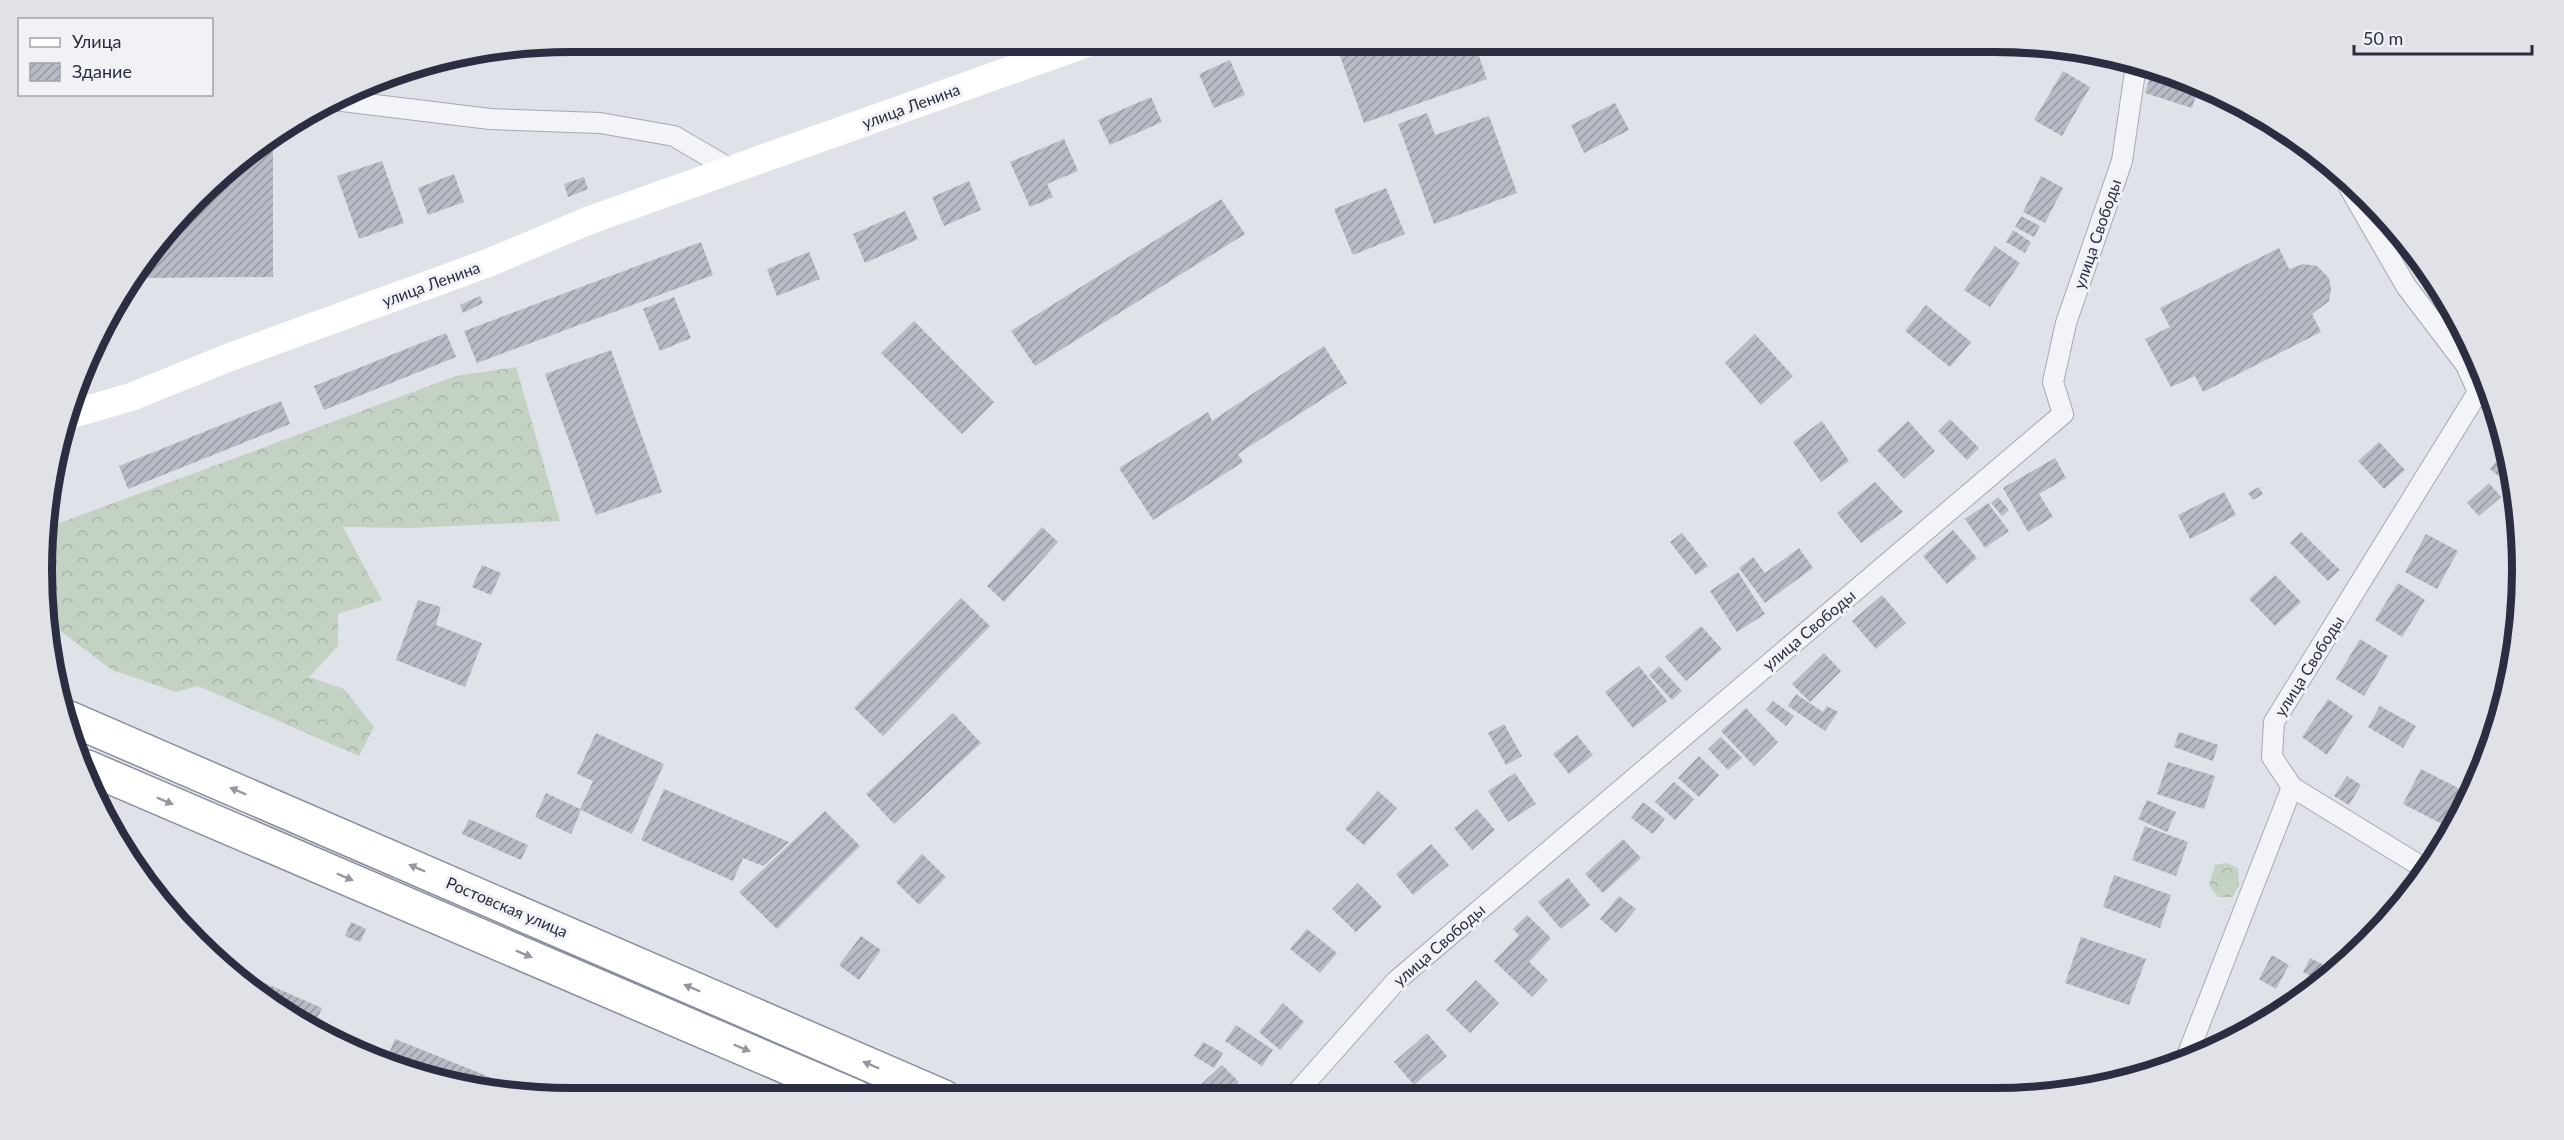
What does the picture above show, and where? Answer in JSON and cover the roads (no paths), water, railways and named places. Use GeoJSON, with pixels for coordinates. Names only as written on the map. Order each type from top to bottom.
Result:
{"type":"FeatureCollection","features":[{"type":"Feature","properties":{"kind":"highway","name":"Ростовская улица"},"geometry":{"type":"LineString","coordinates":[[75,721],[923,1088]]}},
{"type":"Feature","properties":{"kind":"highway"},"geometry":{"type":"LineString","coordinates":[[100,772],[835,1088]]}},
{"type":"Feature","properties":{"kind":"main road","name":"улица Ленина"},"geometry":{"type":"LineString","coordinates":[[130,397],[488,263],[590,220],[1062,52]]}},
{"type":"Feature","properties":{"kind":"main road"},"geometry":{"type":"LineString","coordinates":[[77,412],[130,397]]}},
{"type":"Feature","properties":{"kind":"main road"},"geometry":{"type":"LineString","coordinates":[[72,430],[130,397]]}},
{"type":"Feature","properties":{"kind":"street","name":"улица Свободы"},"geometry":{"type":"LineString","coordinates":[[1301,1088],[1396,981],[2063,414],[2053,382],[2066,323],[2122,161],[2135,72]]}},
{"type":"Feature","properties":{"kind":"street"},"geometry":{"type":"LineString","coordinates":[[350,102],[490,119],[600,123],[674,136],[732,170]]}},
{"type":"Feature","properties":{"kind":"street","name":"улица Свободы"},"geometry":{"type":"LineString","coordinates":[[2357,202],[2406,286],[2463,353]]}},
{"type":"Feature","properties":{"kind":"street","name":"улица Свободы"},"geometry":{"type":"LineString","coordinates":[[2292,787],[2272,757],[2274,722],[2483,401]]}},
{"type":"Feature","properties":{"kind":"street"},"geometry":{"type":"LineString","coordinates":[[2190,1049],[2292,787],[2419,865]]}}]}
